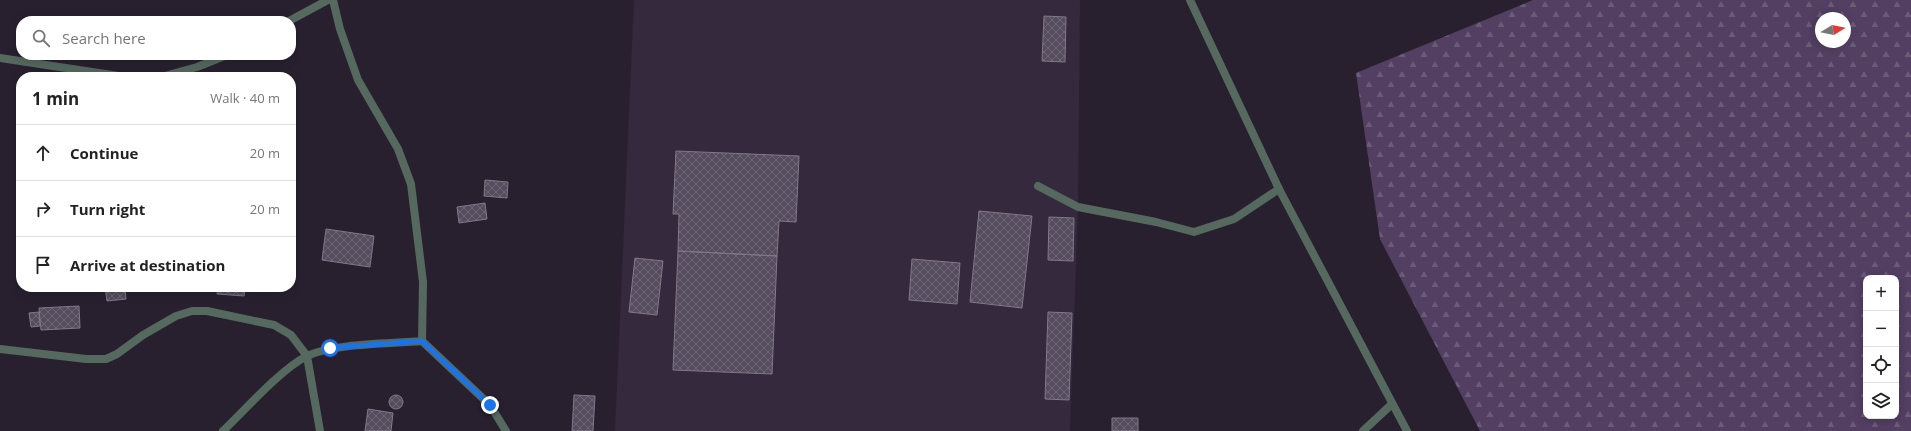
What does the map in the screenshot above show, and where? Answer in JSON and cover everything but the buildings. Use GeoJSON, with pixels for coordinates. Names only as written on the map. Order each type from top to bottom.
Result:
{"type":"FeatureCollection","features":[{"type":"Feature","properties":{"kind":"street"},"geometry":{"type":"LineString","coordinates":[[296,17],[328,0]]}},
{"type":"Feature","properties":{"kind":"street"},"geometry":{"type":"LineString","coordinates":[[333,0],[340,29],[358,80],[398,149],[411,184],[423,282],[422,341]]}},
{"type":"Feature","properties":{"kind":"street"},"geometry":{"type":"LineString","coordinates":[[1190,0],[1279,189],[1407,431]]}},
{"type":"Feature","properties":{"kind":"street"},"geometry":{"type":"LineString","coordinates":[[0,58],[92,72]]}},
{"type":"Feature","properties":{"kind":"street"},"geometry":{"type":"LineString","coordinates":[[179,72],[214,60]]}},
{"type":"Feature","properties":{"kind":"street"},"geometry":{"type":"LineString","coordinates":[[1038,186],[1078,207],[1156,222],[1194,232],[1234,219],[1279,189]]}},
{"type":"Feature","properties":{"kind":"street"},"geometry":{"type":"LineString","coordinates":[[0,349],[91,359],[106,359],[117,354],[143,335],[176,316],[192,311],[207,311],[274,325],[291,335],[307,356],[320,431]]}},
{"type":"Feature","properties":{"kind":"street"},"geometry":{"type":"LineString","coordinates":[[223,431],[291,366],[307,356],[330,348],[422,341],[490,405],[506,431]]}},
{"type":"Feature","properties":{"kind":"street"},"geometry":{"type":"LineString","coordinates":[[1363,431],[1392,404]]}},
{"type":"Feature","properties":{"kind":"shaded area"},"geometry":{"type":"Polygon","coordinates":[[[634,0],[1080,0],[1078,207],[1070,431],[615,431],[634,0]]]}},
{"type":"Feature","properties":{"kind":"green space"},"geometry":{"type":"Polygon","coordinates":[[[1533,0],[1911,0],[1911,431],[1480,431],[1380,239],[1356,73],[1533,0]]]}},
{"type":"Feature","properties":{"kind":"route"},"geometry":{"type":"LineString","coordinates":[[330,348],[422,341],[490,405]]}}]}
